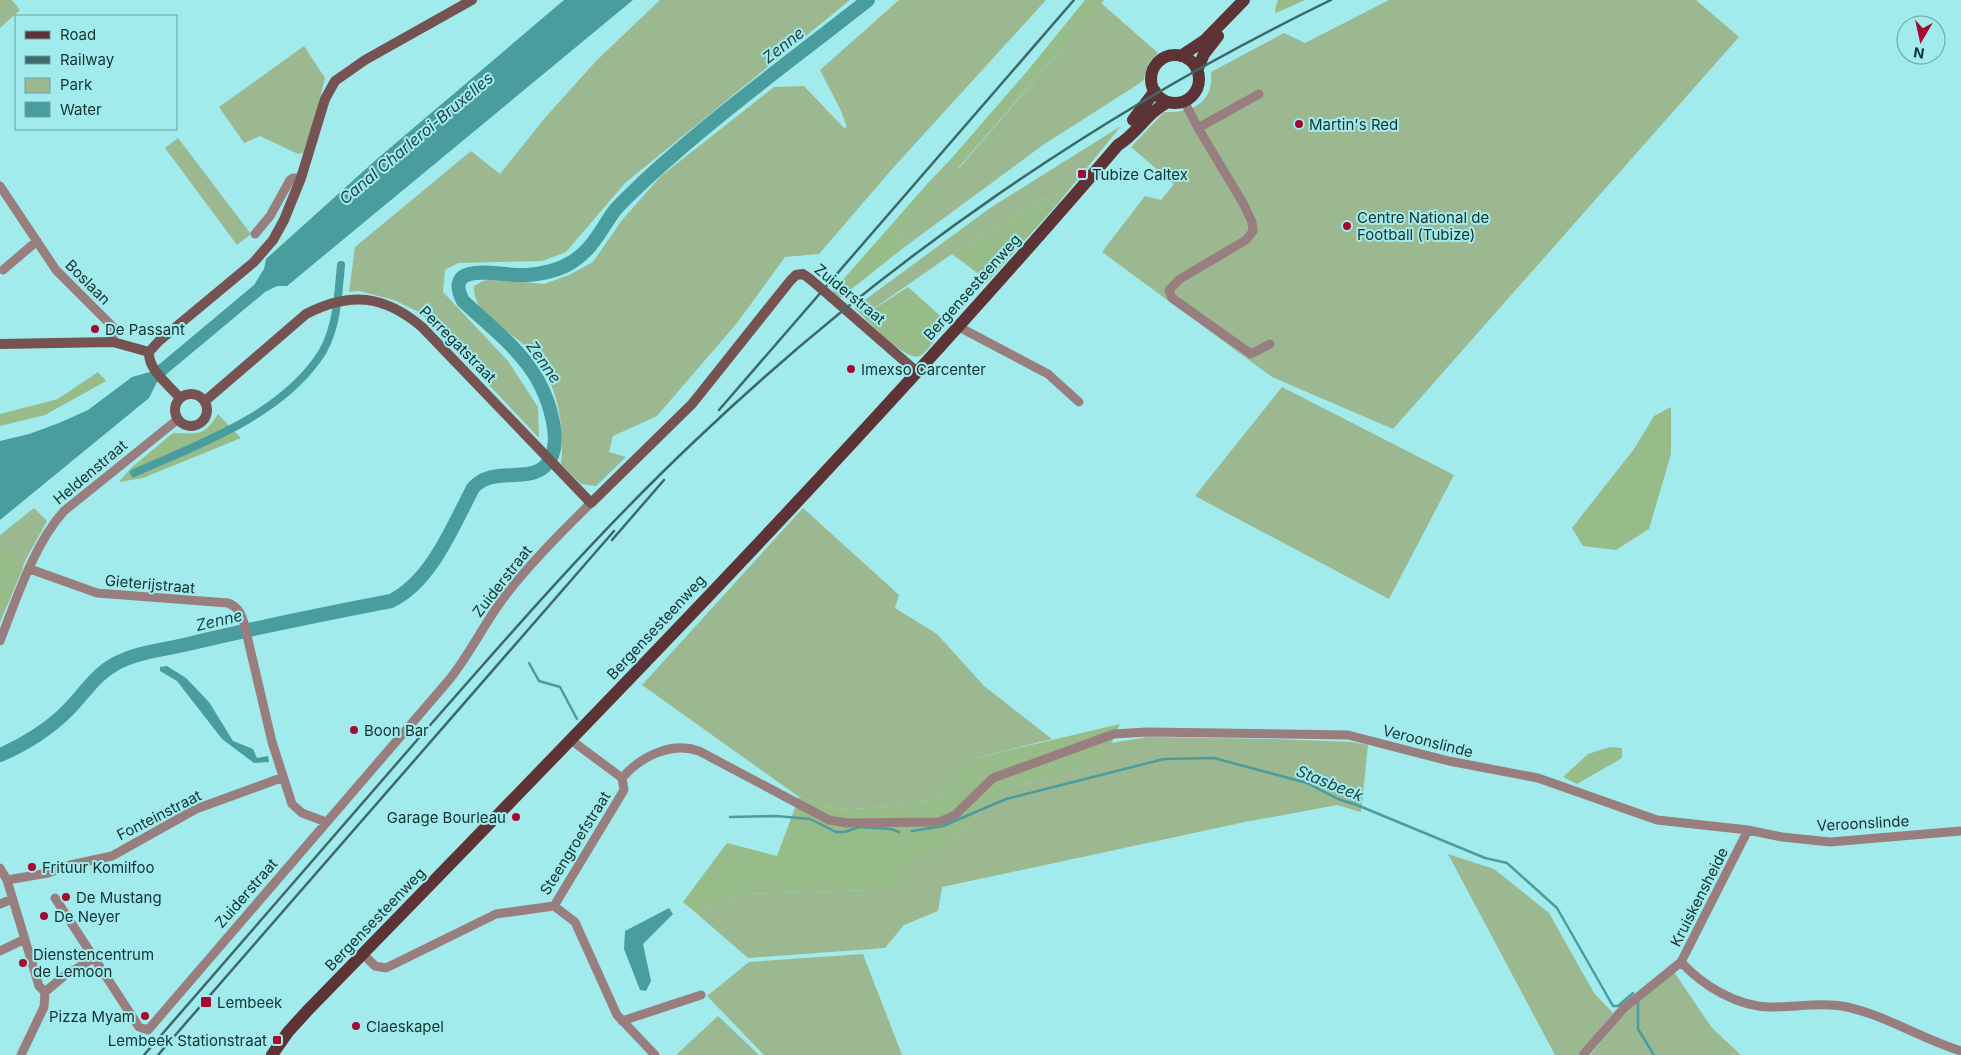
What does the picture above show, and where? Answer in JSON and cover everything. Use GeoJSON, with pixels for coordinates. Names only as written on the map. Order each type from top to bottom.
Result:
{"type":"FeatureCollection","features":[{"type":"Feature","properties":{"kind":"main road"},"geometry":{"type":"LineString","coordinates":[[1168,102],[1155,91],[1152,78],[1156,65],[1168,57],[1181,56],[1196,47],[1244,0]]}},
{"type":"Feature","properties":{"kind":"main road"},"geometry":{"type":"LineString","coordinates":[[1118,145],[1126,140],[1153,111],[1168,102],[1184,101],[1197,88],[1197,70],[1210,45],[1229,24],[1231,14]]}},
{"type":"Feature","properties":{"kind":"main road"},"geometry":{"type":"LineString","coordinates":[[1181,56],[1188,59],[1197,70]]}},
{"type":"Feature","properties":{"kind":"main road"},"geometry":{"type":"LineString","coordinates":[[1118,145],[1121,135],[1146,106],[1155,91]]}},
{"type":"Feature","properties":{"kind":"main road","name":"Bergensesteenweg"},"geometry":{"type":"LineString","coordinates":[[272,1055],[288,1032],[571,740],[959,327],[1118,145]]}},
{"type":"Feature","properties":{"kind":"street"},"geometry":{"type":"LineString","coordinates":[[180,398],[153,366],[149,359],[150,352],[159,341],[265,251],[284,220],[301,178],[325,99],[335,81],[365,60],[472,0]]}},
{"type":"Feature","properties":{"kind":"street"},"geometry":{"type":"LineString","coordinates":[[1198,128],[1259,94]]}},
{"type":"Feature","properties":{"kind":"street"},"geometry":{"type":"LineString","coordinates":[[1184,101],[1243,203],[1252,222],[1253,231],[1246,240],[1180,279],[1169,290],[1172,298],[1251,354],[1270,344]]}},
{"type":"Feature","properties":{"kind":"street"},"geometry":{"type":"LineString","coordinates":[[255,234],[270,216],[290,180],[301,178]]}},
{"type":"Feature","properties":{"kind":"street","name":"Boslaan"},"geometry":{"type":"LineString","coordinates":[[0,186],[56,270],[113,327],[112,342]]}},
{"type":"Feature","properties":{"kind":"street"},"geometry":{"type":"LineString","coordinates":[[3,270],[37,241]]}},
{"type":"Feature","properties":{"kind":"street","name":"Zuiderstraat"},"geometry":{"type":"LineString","coordinates":[[94,958],[139,1027],[148,1030],[460,666],[503,600],[538,558],[692,404],[796,275],[803,274],[810,279],[917,372]]}},
{"type":"Feature","properties":{"kind":"street","name":"Perregatstraat"},"geometry":{"type":"LineString","coordinates":[[205,401],[306,314],[324,304],[351,299],[376,302],[403,311],[422,327],[591,503]]}},
{"type":"Feature","properties":{"kind":"street"},"geometry":{"type":"LineString","coordinates":[[959,327],[1048,374],[1079,402]]}},
{"type":"Feature","properties":{"kind":"street"},"geometry":{"type":"LineString","coordinates":[[0,344],[112,342],[150,352]]}},
{"type":"Feature","properties":{"kind":"street"},"geometry":{"type":"LineString","coordinates":[[193,394],[205,401],[208,412],[198,426],[186,426],[177,420],[174,408],[180,398],[193,394]]}},
{"type":"Feature","properties":{"kind":"street","name":"Heldenstraat"},"geometry":{"type":"LineString","coordinates":[[0,641],[30,569],[50,529],[64,511],[177,420]]}},
{"type":"Feature","properties":{"kind":"street","name":"Gieterijstraat"},"geometry":{"type":"LineString","coordinates":[[30,569],[97,593],[228,603],[238,609],[244,623],[281,778]]}},
{"type":"Feature","properties":{"kind":"street","name":"Veroonslinde"},"geometry":{"type":"LineString","coordinates":[[904,823],[939,822],[955,815],[993,778],[1114,734],[1147,732],[1348,735],[1448,761],[1538,778],[1657,820],[1748,830],[1782,837],[1830,842],[1961,831]]}},
{"type":"Feature","properties":{"kind":"street"},"geometry":{"type":"LineString","coordinates":[[571,740],[622,778]]}},
{"type":"Feature","properties":{"kind":"street","name":"Steengroefstraat"},"geometry":{"type":"LineString","coordinates":[[363,954],[375,966],[386,968],[496,914],[554,906],[624,790],[622,778],[633,765],[665,750],[688,747],[699,751],[830,820],[904,823]]}},
{"type":"Feature","properties":{"kind":"street"},"geometry":{"type":"LineString","coordinates":[[281,778],[292,804],[302,813],[326,822]]}},
{"type":"Feature","properties":{"kind":"street","name":"Fonteinstraat"},"geometry":{"type":"LineString","coordinates":[[7,880],[48,874],[70,865],[112,856],[196,809],[281,778]]}},
{"type":"Feature","properties":{"kind":"street","name":"Kruiskensheide"},"geometry":{"type":"LineString","coordinates":[[1583,1055],[1623,1009],[1681,962],[1748,830]]}},
{"type":"Feature","properties":{"kind":"street"},"geometry":{"type":"LineString","coordinates":[[0,868],[7,880],[12,899],[24,916],[25,945],[39,986],[45,992]]}},
{"type":"Feature","properties":{"kind":"street"},"geometry":{"type":"LineString","coordinates":[[21,1055],[44,1007],[45,992],[64,976],[94,958],[55,898]]}},
{"type":"Feature","properties":{"kind":"street"},"geometry":{"type":"LineString","coordinates":[[0,904],[12,899]]}},
{"type":"Feature","properties":{"kind":"street"},"geometry":{"type":"LineString","coordinates":[[554,906],[575,922],[622,1021],[655,1055]]}},
{"type":"Feature","properties":{"kind":"street"},"geometry":{"type":"LineString","coordinates":[[0,951],[25,939]]}},
{"type":"Feature","properties":{"kind":"street"},"geometry":{"type":"LineString","coordinates":[[1681,962],[1693,975],[1710,987],[1749,1004],[1769,1007],[1829,1005],[1847,1007],[1871,1015],[1934,1043],[1961,1051]]}},
{"type":"Feature","properties":{"kind":"street"},"geometry":{"type":"LineString","coordinates":[[622,1021],[701,996]]}},
{"type":"Feature","properties":{"kind":"green space"},"geometry":{"type":"Polygon","coordinates":[[[0,0],[12,0],[20,10],[0,28],[0,0]]]}},
{"type":"Feature","properties":{"kind":"green space"},"geometry":{"type":"Polygon","coordinates":[[[660,0],[850,0],[625,183],[566,252],[542,261],[458,263],[445,270],[443,292],[508,361],[538,407],[539,438],[421,313],[394,300],[359,291],[349,292],[355,247],[471,151],[500,174],[544,119],[596,61],[660,0]]]}},
{"type":"Feature","properties":{"kind":"green space"},"geometry":{"type":"Polygon","coordinates":[[[899,0],[1046,0],[893,168],[819,254],[785,257],[737,323],[657,416],[613,436],[609,452],[626,457],[596,486],[581,484],[561,464],[562,432],[560,416],[552,386],[545,372],[526,347],[492,321],[479,306],[474,286],[483,281],[493,279],[544,284],[569,275],[593,262],[622,220],[661,176],[774,87],[804,86],[844,128],[847,127],[820,70],[899,0]]]}},
{"type":"Feature","properties":{"kind":"green space"},"geometry":{"type":"Polygon","coordinates":[[[1085,0],[1104,0],[958,168],[950,160],[1029,69],[1085,0]]]}},
{"type":"Feature","properties":{"kind":"green space"},"geometry":{"type":"Polygon","coordinates":[[[1278,0],[1305,0],[1276,13],[1275,9],[1278,0]]]}},
{"type":"Feature","properties":{"kind":"green space","name":"Centre National de Football (Tubize)"},"geometry":{"type":"Polygon","coordinates":[[[1389,0],[1696,0],[1739,37],[1393,429],[1272,377],[1102,252],[1145,196],[1161,200],[1174,184],[1131,147],[1164,112],[1184,111],[1199,104],[1205,99],[1209,91],[1211,72],[1284,33],[1305,43],[1389,0]]]}},
{"type":"Feature","properties":{"kind":"green space"},"geometry":{"type":"Polygon","coordinates":[[[1101,3],[1158,53],[1149,62],[1143,81],[1043,145],[902,249],[896,238],[938,191],[928,183],[950,160],[959,168],[1101,3]]]}},
{"type":"Feature","properties":{"kind":"green space"},"geometry":{"type":"Polygon","coordinates":[[[304,46],[325,78],[313,126],[303,153],[298,154],[260,136],[244,143],[219,107],[304,46]]]}},
{"type":"Feature","properties":{"kind":"green space"},"geometry":{"type":"Polygon","coordinates":[[[1121,126],[1055,207],[1046,198],[952,254],[863,316],[854,308],[990,208],[1121,126]]]}},
{"type":"Feature","properties":{"kind":"green space"},"geometry":{"type":"Polygon","coordinates":[[[178,138],[251,234],[237,245],[165,148],[178,138]]]}},
{"type":"Feature","properties":{"kind":"green space"},"geometry":{"type":"Polygon","coordinates":[[[928,183],[938,191],[896,238],[902,249],[840,298],[833,291],[928,183]]]}},
{"type":"Feature","properties":{"kind":"green space"},"geometry":{"type":"Polygon","coordinates":[[[1046,198],[1055,207],[988,281],[952,254],[1046,198]]]}},
{"type":"Feature","properties":{"kind":"green space"},"geometry":{"type":"Polygon","coordinates":[[[908,287],[947,322],[930,346],[920,356],[907,354],[899,349],[863,316],[908,287]]]}},
{"type":"Feature","properties":{"kind":"green space"},"geometry":{"type":"Polygon","coordinates":[[[98,372],[106,381],[45,415],[0,426],[0,414],[58,399],[98,372]]]}},
{"type":"Feature","properties":{"kind":"green space"},"geometry":{"type":"Polygon","coordinates":[[[1282,387],[1454,475],[1389,599],[1195,496],[1282,387]]]}},
{"type":"Feature","properties":{"kind":"green space"},"geometry":{"type":"Polygon","coordinates":[[[1671,407],[1671,454],[1649,529],[1616,550],[1583,546],[1572,528],[1634,449],[1654,416],[1671,407]]]}},
{"type":"Feature","properties":{"kind":"green space"},"geometry":{"type":"Polygon","coordinates":[[[218,414],[241,438],[143,478],[119,482],[131,468],[173,433],[204,431],[218,414]]]}},
{"type":"Feature","properties":{"kind":"green space"},"geometry":{"type":"Polygon","coordinates":[[[34,508],[47,521],[26,559],[0,622],[0,535],[34,508]]]}},
{"type":"Feature","properties":{"kind":"green space"},"geometry":{"type":"Polygon","coordinates":[[[803,508],[899,595],[895,608],[937,634],[984,686],[1052,739],[972,759],[936,799],[893,806],[839,810],[799,797],[642,685],[803,508]]]}},
{"type":"Feature","properties":{"kind":"green space"},"geometry":{"type":"Polygon","coordinates":[[[0,550],[13,553],[23,568],[0,622],[0,550]]]}},
{"type":"Feature","properties":{"kind":"green space"},"geometry":{"type":"Polygon","coordinates":[[[1120,724],[1109,748],[1094,765],[1005,789],[940,850],[914,861],[902,885],[870,890],[742,894],[696,913],[683,902],[727,843],[777,856],[799,797],[839,810],[893,806],[936,799],[972,759],[1120,724]]]}},
{"type":"Feature","properties":{"kind":"green space"},"geometry":{"type":"Polygon","coordinates":[[[1147,737],[1275,739],[1352,742],[1368,745],[1361,812],[1337,805],[1245,822],[942,887],[938,911],[904,925],[885,948],[748,958],[696,913],[742,894],[870,890],[914,861],[940,850],[1005,789],[1094,765],[1111,743],[1147,737]]]}},
{"type":"Feature","properties":{"kind":"green space"},"geometry":{"type":"Polygon","coordinates":[[[1610,747],[1622,748],[1622,758],[1577,784],[1563,777],[1588,754],[1610,747]]]}},
{"type":"Feature","properties":{"kind":"green space"},"geometry":{"type":"Polygon","coordinates":[[[1448,854],[1494,869],[1549,913],[1594,993],[1613,1013],[1578,1055],[1555,1055],[1448,854]]]}},
{"type":"Feature","properties":{"kind":"green space"},"geometry":{"type":"Polygon","coordinates":[[[863,954],[902,1055],[764,1055],[707,996],[749,962],[863,954]]]}},
{"type":"Feature","properties":{"kind":"green space"},"geometry":{"type":"Polygon","coordinates":[[[1674,972],[1712,1028],[1741,1055],[1590,1055],[1622,1016],[1674,972]]]}},
{"type":"Feature","properties":{"kind":"green space"},"geometry":{"type":"Polygon","coordinates":[[[718,1016],[759,1055],[676,1055],[718,1016]]]}},
{"type":"Feature","properties":{"kind":"water","name":"Canal Charleroi-Bruxelles"},"geometry":{"type":"Polygon","coordinates":[[[564,0],[633,0],[287,286],[277,286],[265,292],[157,382],[149,398],[0,520],[0,441],[29,434],[88,410],[132,377],[150,372],[254,285],[264,269],[266,259],[377,159],[564,0]]]}},
{"type":"Feature","properties":{"kind":"water"},"geometry":{"type":"Polygon","coordinates":[[[167,666],[186,678],[209,702],[233,741],[253,749],[257,758],[268,756],[269,762],[254,763],[222,739],[177,681],[160,671],[160,667],[167,666]]]}},
{"type":"Feature","properties":{"kind":"water"},"geometry":{"type":"Polygon","coordinates":[[[669,908],[673,914],[643,944],[651,981],[646,991],[640,990],[624,949],[625,931],[669,908]]]}},
{"type":"Feature","properties":{"kind":"waterway","name":"Zenne"},"geometry":{"type":"LineString","coordinates":[[0,755],[28,741],[54,723],[101,674],[123,660],[141,654],[238,632],[391,601],[418,581],[439,552],[473,488],[481,481],[489,478],[536,472],[548,463],[554,449],[554,428],[542,388],[533,372],[521,357],[463,301],[459,288],[461,279],[468,274],[479,273],[538,274],[556,270],[572,262],[591,245],[615,210],[669,159],[725,112],[868,0]]}},
{"type":"Feature","properties":{"kind":"waterway"},"geometry":{"type":"LineString","coordinates":[[134,473],[233,428],[280,398],[300,380],[317,360],[329,339],[333,327],[341,265]]}},
{"type":"Feature","properties":{"kind":"waterway","name":"Stasbeek"},"geometry":{"type":"LineString","coordinates":[[529,663],[539,681],[560,687],[577,719]]}},
{"type":"Feature","properties":{"kind":"waterway","name":"Stasbeek"},"geometry":{"type":"LineString","coordinates":[[912,831],[943,826],[1006,799],[1164,759],[1214,758],[1307,783],[1338,799],[1357,805],[1485,858],[1507,863],[1557,908],[1613,1006],[1618,1006],[1633,993]]}},
{"type":"Feature","properties":{"kind":"waterway","name":"Stasbeek"},"geometry":{"type":"LineString","coordinates":[[730,817],[776,816],[810,819],[836,832],[845,832],[859,827],[891,829],[899,832]]}},
{"type":"Feature","properties":{"kind":"waterway","name":"Stasbeek"},"geometry":{"type":"LineString","coordinates":[[1638,1001],[1638,1029],[1654,1055]]}},
{"type":"Feature","properties":{"kind":"railway"},"geometry":{"type":"LineString","coordinates":[[719,410],[1074,0]]}},
{"type":"Feature","properties":{"kind":"railway"},"geometry":{"type":"LineString","coordinates":[[144,1055],[554,585],[661,474],[769,373],[919,251],[1078,141],[1161,91],[1245,44],[1331,0]]}},
{"type":"Feature","properties":{"kind":"railway"},"geometry":{"type":"LineString","coordinates":[[612,540],[664,480]]}},
{"type":"Feature","properties":{"kind":"railway"},"geometry":{"type":"LineString","coordinates":[[158,1055],[614,531]]}},
{"type":"Feature","properties":{"kind":"place","name":"Martin's Red"},"geometry":{"type":"Point","coordinates":[1299,124]}},
{"type":"Feature","properties":{"kind":"place","name":"Tubize Caltex"},"geometry":{"type":"Point","coordinates":[1082,174]}},
{"type":"Feature","properties":{"kind":"place","name":"Centre National de Football (Tubize)"},"geometry":{"type":"Point","coordinates":[1347,226]}},
{"type":"Feature","properties":{"kind":"place","name":"De Passant"},"geometry":{"type":"Point","coordinates":[95,329]}},
{"type":"Feature","properties":{"kind":"place","name":"Imexso Carcenter"},"geometry":{"type":"Point","coordinates":[851,369]}},
{"type":"Feature","properties":{"kind":"place","name":"Boon Bar"},"geometry":{"type":"Point","coordinates":[354,730]}},
{"type":"Feature","properties":{"kind":"place","name":"Garage Bourleau"},"geometry":{"type":"Point","coordinates":[516,817]}},
{"type":"Feature","properties":{"kind":"place","name":"Frituur Komilfoo"},"geometry":{"type":"Point","coordinates":[32,867]}},
{"type":"Feature","properties":{"kind":"place","name":"De Mustang"},"geometry":{"type":"Point","coordinates":[66,897]}},
{"type":"Feature","properties":{"kind":"place","name":"De Neyer"},"geometry":{"type":"Point","coordinates":[44,916]}},
{"type":"Feature","properties":{"kind":"place","name":"Dienstencentrum de Lemoon"},"geometry":{"type":"Point","coordinates":[23,963]}},
{"type":"Feature","properties":{"kind":"place","name":"Lembeek"},"geometry":{"type":"Point","coordinates":[206,1002]}},
{"type":"Feature","properties":{"kind":"place","name":"Pizza Myam"},"geometry":{"type":"Point","coordinates":[145,1016]}},
{"type":"Feature","properties":{"kind":"place","name":"Claeskapel"},"geometry":{"type":"Point","coordinates":[356,1026]}},
{"type":"Feature","properties":{"kind":"place","name":"Lembeek Stationstraat"},"geometry":{"type":"Point","coordinates":[277,1040]}}]}
